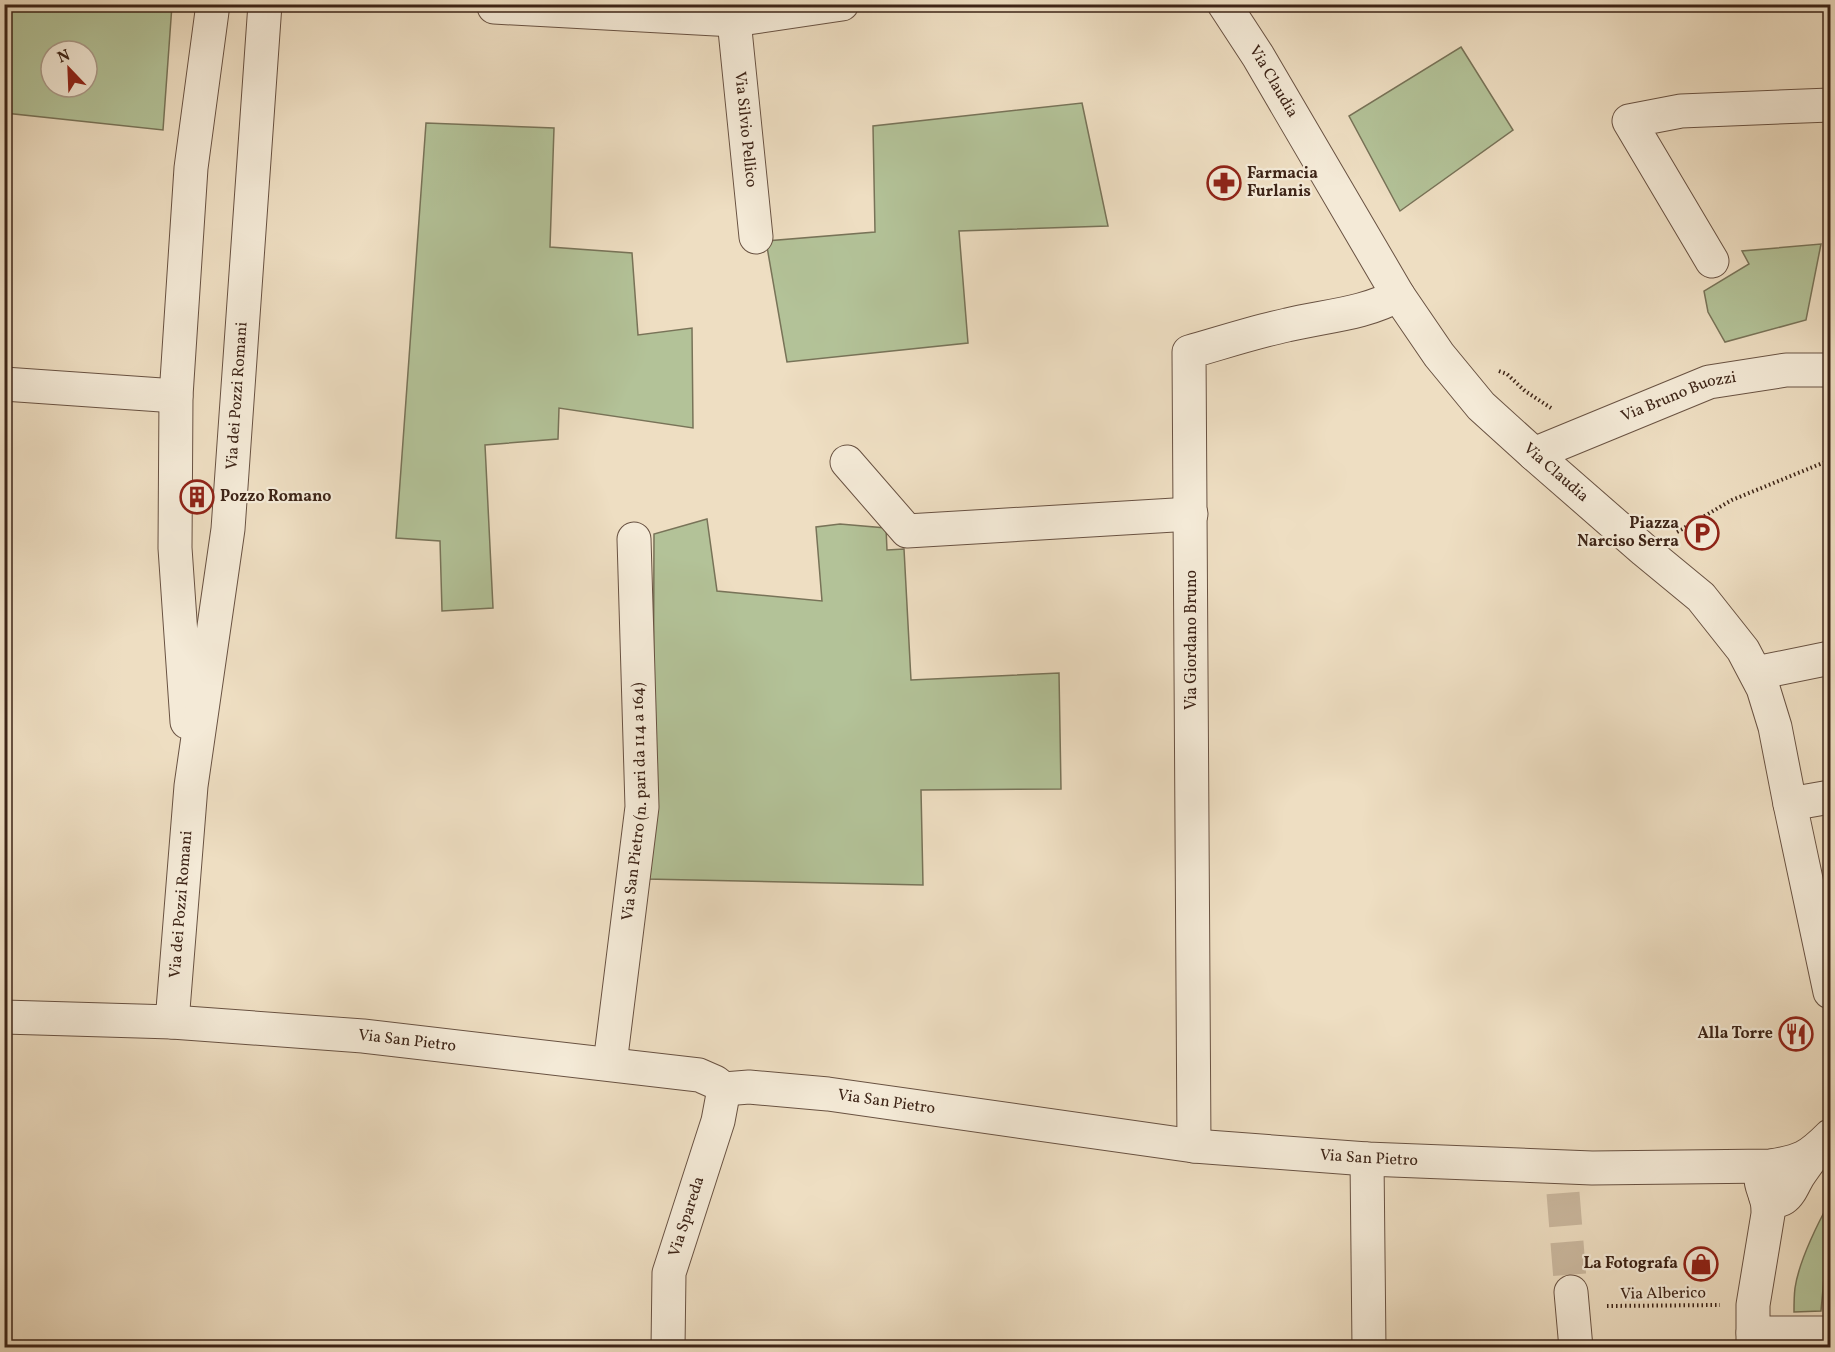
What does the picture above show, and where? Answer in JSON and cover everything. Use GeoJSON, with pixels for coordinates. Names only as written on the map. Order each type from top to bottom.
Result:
{"type":"FeatureCollection","features":[{"type":"Feature","properties":{"kind":"street","name":"Via dei Pozzi Romani"},"geometry":{"type":"LineString","coordinates":[[191,786],[174,548],[176,396],[190,168],[213,4]]}},
{"type":"Feature","properties":{"kind":"street","name":"Via dei Pozzi Romani"},"geometry":{"type":"LineString","coordinates":[[172,1022],[191,786],[228,529],[265,4]]}},
{"type":"Feature","properties":{"kind":"street"},"geometry":{"type":"LineString","coordinates":[[494,7],[734,20],[842,4]]}},
{"type":"Feature","properties":{"kind":"street","name":"Via Claudia"},"geometry":{"type":"LineString","coordinates":[[1224,4],[1258,56],[1398,295],[1439,356],[1481,406],[1644,550],[1701,597],[1743,650],[1756,673],[1775,727],[1830,992]]}},
{"type":"Feature","properties":{"kind":"street","name":"Via Silvio Pellico"},"geometry":{"type":"LineString","coordinates":[[734,20],[756,237]]}},
{"type":"Feature","properties":{"kind":"street"},"geometry":{"type":"LineString","coordinates":[[1712,261],[1629,121],[1681,111],[1830,105]]}},
{"type":"Feature","properties":{"kind":"street","name":"Via Giordano Bruno"},"geometry":{"type":"LineString","coordinates":[[1194,1146],[1189,351],[1286,325],[1367,309],[1398,295]]}},
{"type":"Feature","properties":{"kind":"street","name":"Via Bruno Buozzi"},"geometry":{"type":"LineString","coordinates":[[1534,454],[1709,382],[1786,370],[1830,370]]}},
{"type":"Feature","properties":{"kind":"street"},"geometry":{"type":"LineString","coordinates":[[4,384],[176,396]]}},
{"type":"Feature","properties":{"kind":"street"},"geometry":{"type":"LineString","coordinates":[[847,462],[907,531],[1191,514]]}},
{"type":"Feature","properties":{"kind":"street","name":"Via San Pietro (n. pari da 114 a 164)"},"geometry":{"type":"LineString","coordinates":[[610,1064],[642,807],[634,539]]}},
{"type":"Feature","properties":{"kind":"street"},"geometry":{"type":"LineString","coordinates":[[1756,673],[1830,658]]}},
{"type":"Feature","properties":{"kind":"street"},"geometry":{"type":"LineString","coordinates":[[1790,804],[1830,797]]}},
{"type":"Feature","properties":{"kind":"street","name":"Via San Pietro"},"geometry":{"type":"LineString","coordinates":[[4,1017],[172,1022],[363,1036],[699,1075],[724,1089],[749,1087],[828,1094],[1194,1146],[1367,1159],[1562,1180],[1592,1168],[1779,1181]]}},
{"type":"Feature","properties":{"kind":"street","name":"Via Spareda"},"geometry":{"type":"LineString","coordinates":[[668,1347],[669,1273],[718,1122],[724,1089]]}},
{"type":"Feature","properties":{"kind":"street"},"geometry":{"type":"LineString","coordinates":[[1825,1141],[1779,1181],[1768,1204],[1753,1328],[1830,1333]]}},
{"type":"Feature","properties":{"kind":"street"},"geometry":{"type":"LineString","coordinates":[[1367,1159],[1369,1347]]}},
{"type":"Feature","properties":{"kind":"street"},"geometry":{"type":"LineString","coordinates":[[1572,1300],[1576,1347]]}},
{"type":"Feature","properties":{"kind":"path"},"geometry":{"type":"LineString","coordinates":[[1644,550],[1732,500],[1830,460]]}},
{"type":"Feature","properties":{"kind":"path","name":"Via Alberico"},"geometry":{"type":"LineString","coordinates":[[1572,1300],[1753,1328]]}},
{"type":"Feature","properties":{"kind":"green space"},"geometry":{"type":"Polygon","coordinates":[[[5,4],[172,5],[163,130],[5,113],[5,4]]]}},
{"type":"Feature","properties":{"kind":"green space"},"geometry":{"type":"Polygon","coordinates":[[[1461,47],[1513,130],[1400,211],[1349,116],[1461,47]]]}},
{"type":"Feature","properties":{"kind":"green space"},"geometry":{"type":"Polygon","coordinates":[[[1082,103],[1108,226],[959,231],[968,343],[787,362],[766,241],[875,232],[873,126],[1082,103]]]}},
{"type":"Feature","properties":{"kind":"green space"},"geometry":{"type":"Polygon","coordinates":[[[426,123],[554,128],[550,247],[632,253],[638,335],[692,328],[693,428],[559,408],[558,439],[485,445],[493,608],[442,611],[440,541],[396,538],[426,123]]]}},
{"type":"Feature","properties":{"kind":"green space"},"geometry":{"type":"Polygon","coordinates":[[[1821,244],[1806,320],[1725,342],[1708,312],[1704,291],[1749,264],[1742,251],[1821,244]]]}},
{"type":"Feature","properties":{"kind":"green space"},"geometry":{"type":"Polygon","coordinates":[[[707,519],[717,591],[822,601],[816,527],[840,524],[886,528],[887,550],[904,549],[911,680],[1059,673],[1061,789],[921,790],[923,885],[646,879],[653,819],[654,534],[707,519]]]}},
{"type":"Feature","properties":{"kind":"green space"},"geometry":{"type":"Polygon","coordinates":[[[1830,1201],[1830,1249],[1825,1267],[1821,1311],[1794,1312],[1795,1288],[1800,1266],[1830,1201]]]}},
{"type":"Feature","properties":{"kind":"tunnel"},"geometry":{"type":"LineString","coordinates":[[1563,1193],[1571,1292]]}},
{"type":"Feature","properties":{"kind":"place","name":"Farmacia Furlanis"},"geometry":{"type":"Point","coordinates":[1224,183]}},
{"type":"Feature","properties":{"kind":"place","name":"Pozzo Romano"},"geometry":{"type":"Point","coordinates":[197,497]}},
{"type":"Feature","properties":{"kind":"place","name":"Piazza Narciso Serra"},"geometry":{"type":"Point","coordinates":[1702,533]}},
{"type":"Feature","properties":{"kind":"place","name":"Alla Torre"},"geometry":{"type":"Point","coordinates":[1796,1034]}},
{"type":"Feature","properties":{"kind":"place","name":"La Fotografa"},"geometry":{"type":"Point","coordinates":[1701,1264]}}]}
